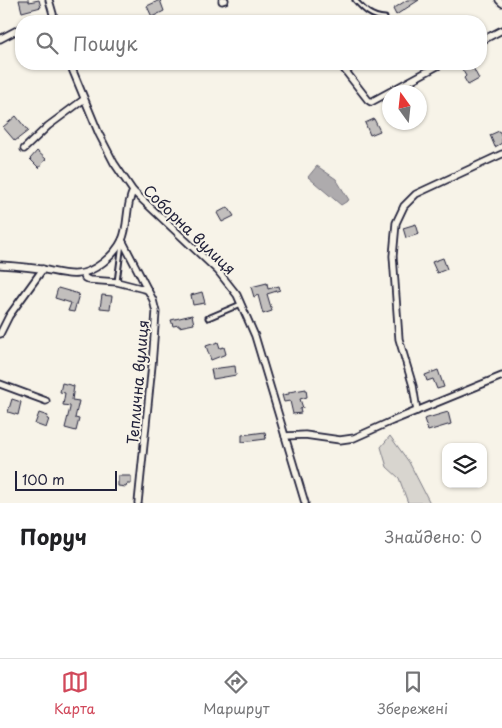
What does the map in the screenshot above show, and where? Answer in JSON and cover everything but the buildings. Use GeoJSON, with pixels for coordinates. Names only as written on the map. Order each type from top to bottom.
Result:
{"type":"FeatureCollection","features":[{"type":"Feature","properties":{"kind":"street"},"geometry":{"type":"LineString","coordinates":[[49,0],[54,15]]}},
{"type":"Feature","properties":{"kind":"street"},"geometry":{"type":"LineString","coordinates":[[499,0],[502,3]]}},
{"type":"Feature","properties":{"kind":"street"},"geometry":{"type":"LineString","coordinates":[[487,38],[502,30]]}},
{"type":"Feature","properties":{"kind":"street"},"geometry":{"type":"LineString","coordinates":[[0,39],[15,31]]}},
{"type":"Feature","properties":{"kind":"street","name":"Соборна вулиця"},"geometry":{"type":"LineString","coordinates":[[72,70],[83,100],[106,149],[132,191],[218,271],[232,287],[242,304],[255,336],[305,503]]}},
{"type":"Feature","properties":{"kind":"street"},"geometry":{"type":"LineString","coordinates":[[345,70],[371,102],[430,70]]}},
{"type":"Feature","properties":{"kind":"street"},"geometry":{"type":"LineString","coordinates":[[24,148],[48,126],[83,100]]}},
{"type":"Feature","properties":{"kind":"street"},"geometry":{"type":"LineString","coordinates":[[417,411],[413,386],[399,339],[393,256],[396,223],[404,206],[416,194],[502,154]]}},
{"type":"Feature","properties":{"kind":"street"},"geometry":{"type":"LineString","coordinates":[[0,266],[43,269],[72,274],[83,274],[96,267],[108,258],[122,240],[128,203],[132,191]]}},
{"type":"Feature","properties":{"kind":"street","name":"Теплична вулиця"},"geometry":{"type":"LineString","coordinates":[[122,240],[155,306],[156,321],[138,503]]}},
{"type":"Feature","properties":{"kind":"street"},"geometry":{"type":"LineString","coordinates":[[0,334],[9,316],[43,269]]}},
{"type":"Feature","properties":{"kind":"street"},"geometry":{"type":"LineString","coordinates":[[83,274],[89,280],[117,282],[148,290]]}},
{"type":"Feature","properties":{"kind":"street"},"geometry":{"type":"LineString","coordinates":[[285,436],[305,435],[347,440],[502,376]]}},
{"type":"Feature","properties":{"kind":"street"},"geometry":{"type":"LineString","coordinates":[[0,384],[46,400]]}},
{"type":"Feature","properties":{"kind":"lane"},"geometry":{"type":"LineString","coordinates":[[355,0],[372,15]]}},
{"type":"Feature","properties":{"kind":"lane"},"geometry":{"type":"LineString","coordinates":[[117,282],[122,240]]}},
{"type":"Feature","properties":{"kind":"lane"},"geometry":{"type":"LineString","coordinates":[[208,318],[242,304]]}},
{"type":"Feature","properties":{"kind":"shaded area"},"geometry":{"type":"Polygon","coordinates":[[[317,166],[336,179],[349,200],[341,205],[308,177],[317,166]]]}},
{"type":"Feature","properties":{"kind":"shaded area"},"geometry":{"type":"Polygon","coordinates":[[[390,436],[409,462],[430,503],[408,503],[399,478],[387,467],[381,447],[390,436]]]}}]}
